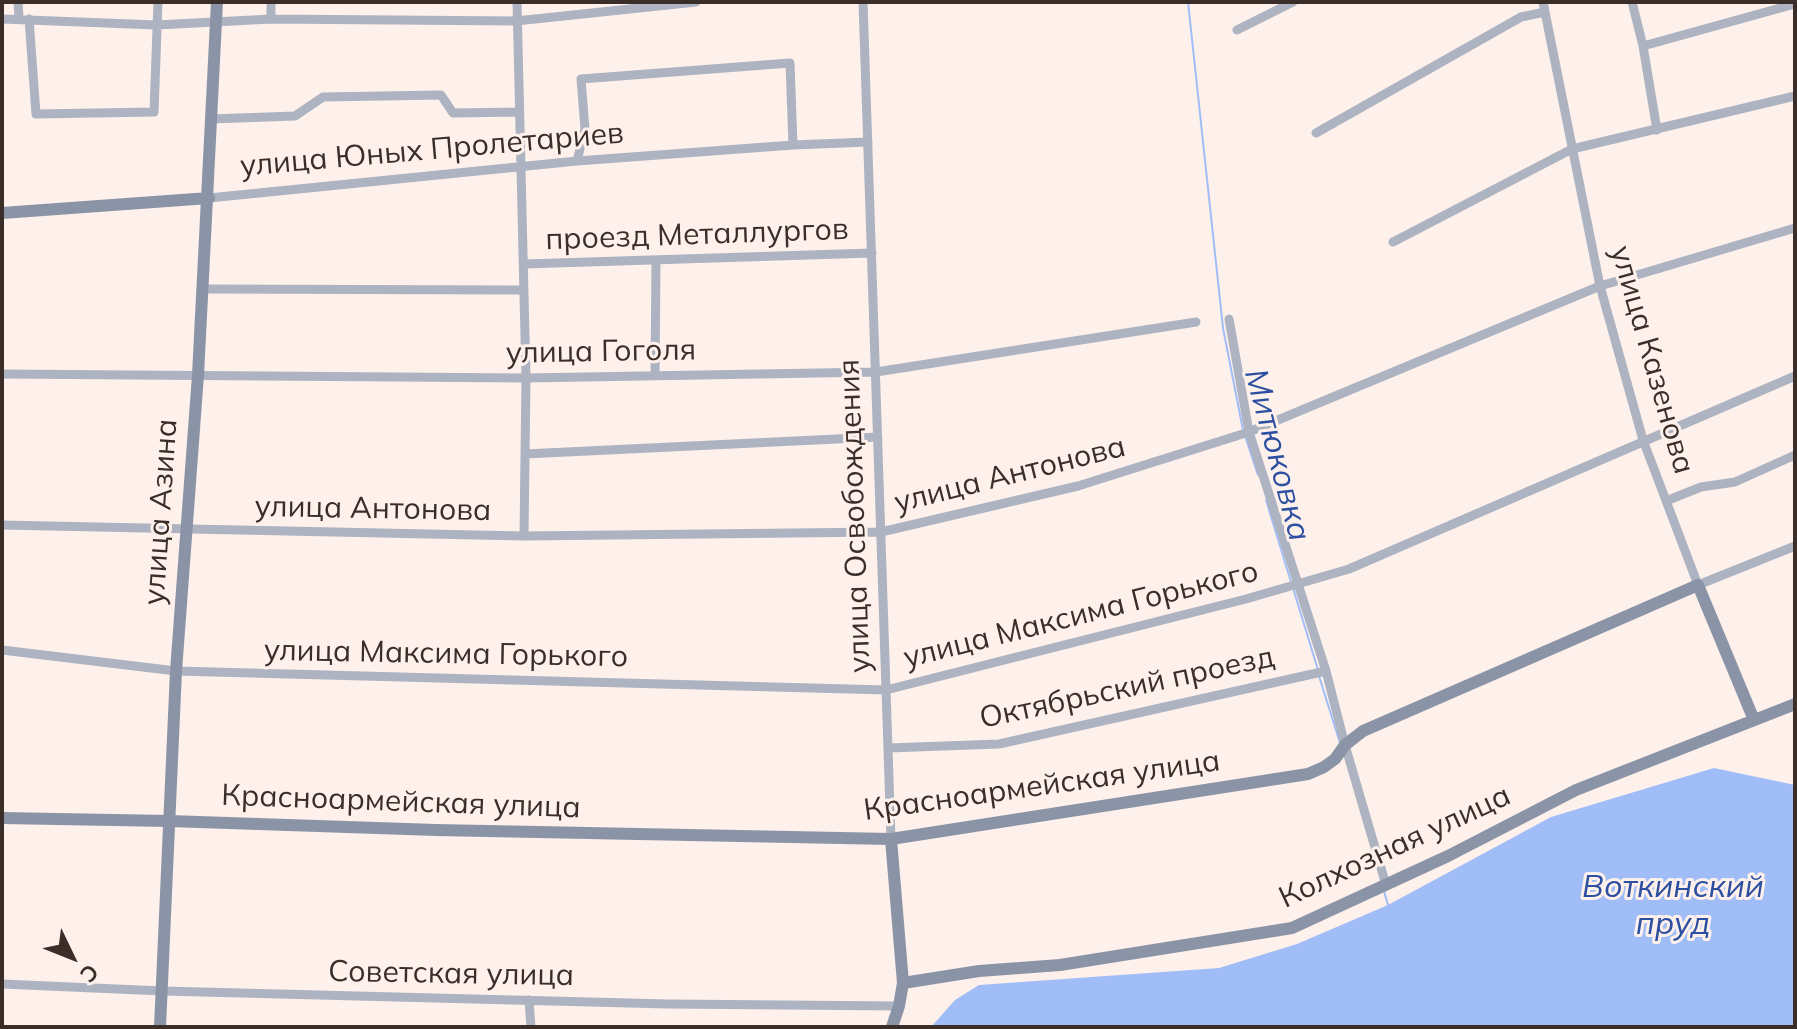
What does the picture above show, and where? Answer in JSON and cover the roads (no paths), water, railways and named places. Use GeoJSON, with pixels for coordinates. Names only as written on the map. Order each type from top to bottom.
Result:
{"type":"FeatureCollection","features":[{"type":"Feature","properties":{"kind":"street"},"geometry":{"type":"LineString","coordinates":[[18,2],[24,19],[36,114],[154,112],[158,2]]}},
{"type":"Feature","properties":{"kind":"street","name":"улица Азина"},"geometry":{"type":"LineString","coordinates":[[160,1027],[176,671],[209,198],[217,2]]}},
{"type":"Feature","properties":{"kind":"street"},"geometry":{"type":"LineString","coordinates":[[271,2],[271,19]]}},
{"type":"Feature","properties":{"kind":"street"},"geometry":{"type":"LineString","coordinates":[[517,2],[526,378],[524,536]]}},
{"type":"Feature","properties":{"kind":"street"},"geometry":{"type":"LineString","coordinates":[[2,19],[157,25],[271,19],[516,21],[696,2]]}},
{"type":"Feature","properties":{"kind":"street","name":"улица Освобождения"},"geometry":{"type":"LineString","coordinates":[[863,2],[891,839],[903,983],[892,1027]]}},
{"type":"Feature","properties":{"kind":"street"},"geometry":{"type":"LineString","coordinates":[[1237,30],[1293,2]]}},
{"type":"Feature","properties":{"kind":"street"},"geometry":{"type":"LineString","coordinates":[[1632,2],[1657,130]]}},
{"type":"Feature","properties":{"kind":"street"},"geometry":{"type":"LineString","coordinates":[[1643,46],[1795,4]]}},
{"type":"Feature","properties":{"kind":"street"},"geometry":{"type":"LineString","coordinates":[[1316,133],[1544,7]]}},
{"type":"Feature","properties":{"kind":"street","name":"улица Казенова"},"geometry":{"type":"LineString","coordinates":[[1544,7],[1600,286],[1643,440],[1754,720]]}},
{"type":"Feature","properties":{"kind":"street"},"geometry":{"type":"LineString","coordinates":[[577,161],[585,129],[581,79],[790,63],[793,145]]}},
{"type":"Feature","properties":{"kind":"street"},"geometry":{"type":"LineString","coordinates":[[211,119],[295,116],[323,97],[441,95],[453,113],[519,112]]}},
{"type":"Feature","properties":{"kind":"street"},"geometry":{"type":"LineString","coordinates":[[1393,242],[1572,149],[1795,96]]}},
{"type":"Feature","properties":{"kind":"street","name":"улица Юных Пролетариев"},"geometry":{"type":"LineString","coordinates":[[2,213],[209,198],[577,161],[868,142]]}},
{"type":"Feature","properties":{"kind":"street","name":"улица Антонова"},"geometry":{"type":"LineString","coordinates":[[2,525],[524,536],[881,532],[1078,486],[1246,433],[1600,286],[1795,228]]}},
{"type":"Feature","properties":{"kind":"street","name":"проезд Металлургов"},"geometry":{"type":"LineString","coordinates":[[524,264],[872,253]]}},
{"type":"Feature","properties":{"kind":"street"},"geometry":{"type":"LineString","coordinates":[[655,376],[656,260]]}},
{"type":"Feature","properties":{"kind":"street","name":"проезд Металлургов"},"geometry":{"type":"LineString","coordinates":[[202,289],[523,290]]}},
{"type":"Feature","properties":{"kind":"street"},"geometry":{"type":"LineString","coordinates":[[1229,319],[1246,433],[1293,585],[1326,671],[1386,885]]}},
{"type":"Feature","properties":{"kind":"street","name":"улица Гоголя"},"geometry":{"type":"LineString","coordinates":[[2,374],[526,378],[876,372],[1196,322]]}},
{"type":"Feature","properties":{"kind":"street","name":"улица Максима Горького"},"geometry":{"type":"LineString","coordinates":[[2,650],[176,671],[886,690],[1051,650],[1349,569],[1795,376]]}},
{"type":"Feature","properties":{"kind":"street"},"geometry":{"type":"LineString","coordinates":[[525,454],[878,437]]}},
{"type":"Feature","properties":{"kind":"street"},"geometry":{"type":"LineString","coordinates":[[1666,501],[1701,487],[1735,482],[1795,455]]}},
{"type":"Feature","properties":{"kind":"street","name":"Красноармейская улица"},"geometry":{"type":"LineString","coordinates":[[2,818],[891,839],[1308,774],[1335,759],[1345,745],[1363,731],[1795,546]]}},
{"type":"Feature","properties":{"kind":"street","name":"Октябрьский проезд"},"geometry":{"type":"LineString","coordinates":[[888,748],[999,744],[1326,671]]}},
{"type":"Feature","properties":{"kind":"street","name":"Колхозная улица"},"geometry":{"type":"LineString","coordinates":[[903,983],[979,971],[1060,965],[1292,928],[1448,856],[1576,790],[1795,704]]}},
{"type":"Feature","properties":{"kind":"street","name":"Советская улица"},"geometry":{"type":"LineString","coordinates":[[2,984],[529,1000],[899,1006]]}},
{"type":"Feature","properties":{"kind":"street"},"geometry":{"type":"LineString","coordinates":[[529,1000],[531,1027]]}},
{"type":"Feature","properties":{"kind":"water","name":"Воткинский пруд"},"geometry":{"type":"Polygon","coordinates":[[[1714,768],[1795,785],[1795,1027],[931,1027],[955,1000],[979,985],[1219,968],[1297,944],[1388,905],[1551,817],[1714,768]]]}},
{"type":"Feature","properties":{"kind":"waterway","name":"Митюковка"},"geometry":{"type":"LineString","coordinates":[[1188,2],[1223,328],[1243,430]]}},
{"type":"Feature","properties":{"kind":"waterway","name":"Митюковка"},"geometry":{"type":"LineString","coordinates":[[1245,436],[1258,475]]}},
{"type":"Feature","properties":{"kind":"waterway","name":"Митюковка"},"geometry":{"type":"LineString","coordinates":[[1266,500],[1291,582]]}},
{"type":"Feature","properties":{"kind":"waterway","name":"Митюковка"},"geometry":{"type":"LineString","coordinates":[[1293,588],[1318,670]]}},
{"type":"Feature","properties":{"kind":"waterway","name":"Митюковка"},"geometry":{"type":"LineString","coordinates":[[1319,676],[1340,743]]}},
{"type":"Feature","properties":{"kind":"waterway","name":"Митюковка"},"geometry":{"type":"LineString","coordinates":[[1384,891],[1388,905]]}}]}
